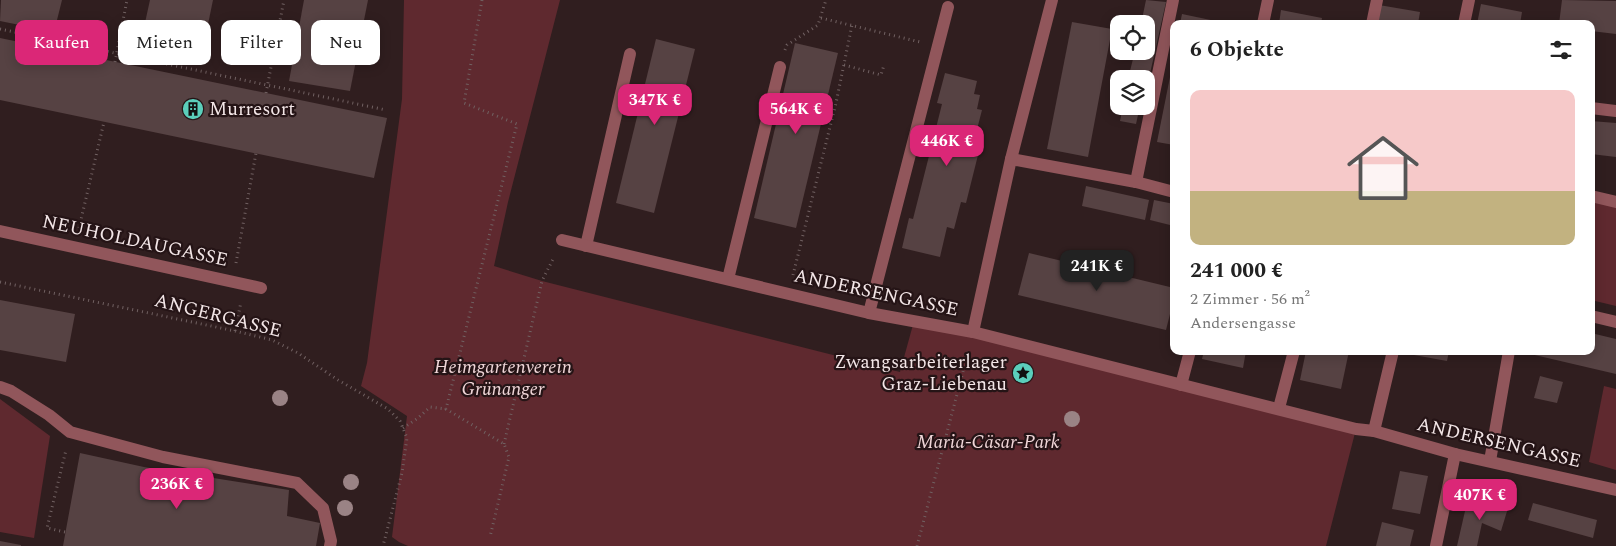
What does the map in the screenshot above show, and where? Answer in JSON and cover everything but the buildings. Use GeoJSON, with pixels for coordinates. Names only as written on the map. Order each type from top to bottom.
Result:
{"type":"FeatureCollection","features":[{"type":"Feature","properties":{"kind":"street"},"geometry":{"type":"LineString","coordinates":[[973,332],[1011,159],[1052,0]]}},
{"type":"Feature","properties":{"kind":"street"},"geometry":{"type":"LineString","coordinates":[[1136,182],[1173,0]]}},
{"type":"Feature","properties":{"kind":"street"},"geometry":{"type":"LineString","coordinates":[[1264,20],[1268,0]]}},
{"type":"Feature","properties":{"kind":"street"},"geometry":{"type":"LineString","coordinates":[[1373,20],[1377,0]]}},
{"type":"Feature","properties":{"kind":"street"},"geometry":{"type":"LineString","coordinates":[[1465,20],[1469,0]]}},
{"type":"Feature","properties":{"kind":"street"},"geometry":{"type":"LineString","coordinates":[[869,313],[948,6]]}},
{"type":"Feature","properties":{"kind":"street"},"geometry":{"type":"LineString","coordinates":[[586,246],[630,54]]}},
{"type":"Feature","properties":{"kind":"street"},"geometry":{"type":"LineString","coordinates":[[728,279],[780,67]]}},
{"type":"Feature","properties":{"kind":"street"},"geometry":{"type":"LineString","coordinates":[[1595,108],[1616,111]]}},
{"type":"Feature","properties":{"kind":"street"},"geometry":{"type":"LineString","coordinates":[[1011,159],[1136,182],[1170,191]]}},
{"type":"Feature","properties":{"kind":"street"},"geometry":{"type":"LineString","coordinates":[[1595,197],[1616,202]]}},
{"type":"Feature","properties":{"kind":"street","name":"NEUHOLDAUGASSE"},"geometry":{"type":"LineString","coordinates":[[0,231],[262,288]]}},
{"type":"Feature","properties":{"kind":"street","name":"ANDERSENGASSE"},"geometry":{"type":"LineString","coordinates":[[562,240],[869,313],[973,332],[1356,429],[1374,431],[1455,454],[1616,490]]}},
{"type":"Feature","properties":{"kind":"street"},"geometry":{"type":"LineString","coordinates":[[1595,317],[1616,322]]}},
{"type":"Feature","properties":{"kind":"street"},"geometry":{"type":"LineString","coordinates":[[1181,385],[1189,355]]}},
{"type":"Feature","properties":{"kind":"street"},"geometry":{"type":"LineString","coordinates":[[1279,408],[1293,355]]}},
{"type":"Feature","properties":{"kind":"street"},"geometry":{"type":"LineString","coordinates":[[1374,431],[1392,355]]}},
{"type":"Feature","properties":{"kind":"street"},"geometry":{"type":"LineString","coordinates":[[1490,461],[1508,355]]}},
{"type":"Feature","properties":{"kind":"street"},"geometry":{"type":"LineString","coordinates":[[0,387],[11,391],[70,432],[163,457],[297,483],[322,508],[331,541],[330,546]]}},
{"type":"Feature","properties":{"kind":"street"},"geometry":{"type":"LineString","coordinates":[[1436,546],[1455,454]]}},
{"type":"Feature","properties":{"kind":"path"},"geometry":{"type":"LineString","coordinates":[[115,62],[127,0]]}},
{"type":"Feature","properties":{"kind":"path"},"geometry":{"type":"LineString","coordinates":[[266,93],[284,0]]}},
{"type":"Feature","properties":{"kind":"path"},"geometry":{"type":"LineString","coordinates":[[446,409],[517,124],[464,103],[482,0]]}},
{"type":"Feature","properties":{"kind":"path"},"geometry":{"type":"LineString","coordinates":[[780,67],[786,45],[818,26],[826,0]]}},
{"type":"Feature","properties":{"kind":"path"},"geometry":{"type":"LineString","coordinates":[[821,18],[938,46]]}},
{"type":"Feature","properties":{"kind":"path"},"geometry":{"type":"LineString","coordinates":[[788,294],[852,25]]}},
{"type":"Feature","properties":{"kind":"path"},"geometry":{"type":"LineString","coordinates":[[0,29],[386,110]]}},
{"type":"Feature","properties":{"kind":"path"},"geometry":{"type":"LineString","coordinates":[[844,65],[881,75],[884,64]]}},
{"type":"Feature","properties":{"kind":"path"},"geometry":{"type":"LineString","coordinates":[[74,247],[104,122]]}},
{"type":"Feature","properties":{"kind":"path"},"geometry":{"type":"LineString","coordinates":[[235,331],[239,283],[256,153]]}},
{"type":"Feature","properties":{"kind":"path"},"geometry":{"type":"LineString","coordinates":[[490,537],[509,457],[504,444],[542,280],[562,240]]}},
{"type":"Feature","properties":{"kind":"path","name":"ANGERGASSE"},"geometry":{"type":"LineString","coordinates":[[0,282],[272,340],[298,353],[338,380],[388,409],[400,421],[403,428]]}},
{"type":"Feature","properties":{"kind":"path"},"geometry":{"type":"LineString","coordinates":[[917,546],[973,332]]}},
{"type":"Feature","properties":{"kind":"path"},"geometry":{"type":"LineString","coordinates":[[383,546],[402,473],[407,438],[403,428],[430,407],[446,409],[504,444]]}},
{"type":"Feature","properties":{"kind":"path"},"geometry":{"type":"LineString","coordinates":[[65,532],[47,528],[70,432]]}},
{"type":"Feature","properties":{"kind":"green space"},"geometry":{"type":"Polygon","coordinates":[[[404,0],[560,0],[508,202],[494,266],[542,281],[900,372],[914,321],[1356,429],[1326,546],[408,546],[399,542],[392,537],[407,416],[361,386],[367,363],[402,99],[404,0]]]}},
{"type":"Feature","properties":{"kind":"green space"},"geometry":{"type":"Polygon","coordinates":[[[1595,201],[1616,206],[1616,306],[1595,301],[1595,201]]]}},
{"type":"Feature","properties":{"kind":"green space"},"geometry":{"type":"Polygon","coordinates":[[[1604,386],[1616,389],[1616,470],[1589,462],[1604,386]]]}},
{"type":"Feature","properties":{"kind":"green space"},"geometry":{"type":"Polygon","coordinates":[[[0,399],[50,436],[34,538],[0,532],[0,399]]]}},
{"type":"Feature","properties":{"kind":"place","name":"Murresort"},"geometry":{"type":"Point","coordinates":[193,109]}},
{"type":"Feature","properties":{"kind":"place","name":"Zwangsarbeiterlager Graz-Liebenau"},"geometry":{"type":"Point","coordinates":[1023,373]}},
{"type":"Feature","properties":{"kind":"park label","name":"Heimgartenverein Grünanger"},"geometry":{"type":"Point","coordinates":[503,378]}},
{"type":"Feature","properties":{"kind":"park label","name":"Maria-Cäsar-Park"},"geometry":{"type":"Point","coordinates":[988,442]}}]}
